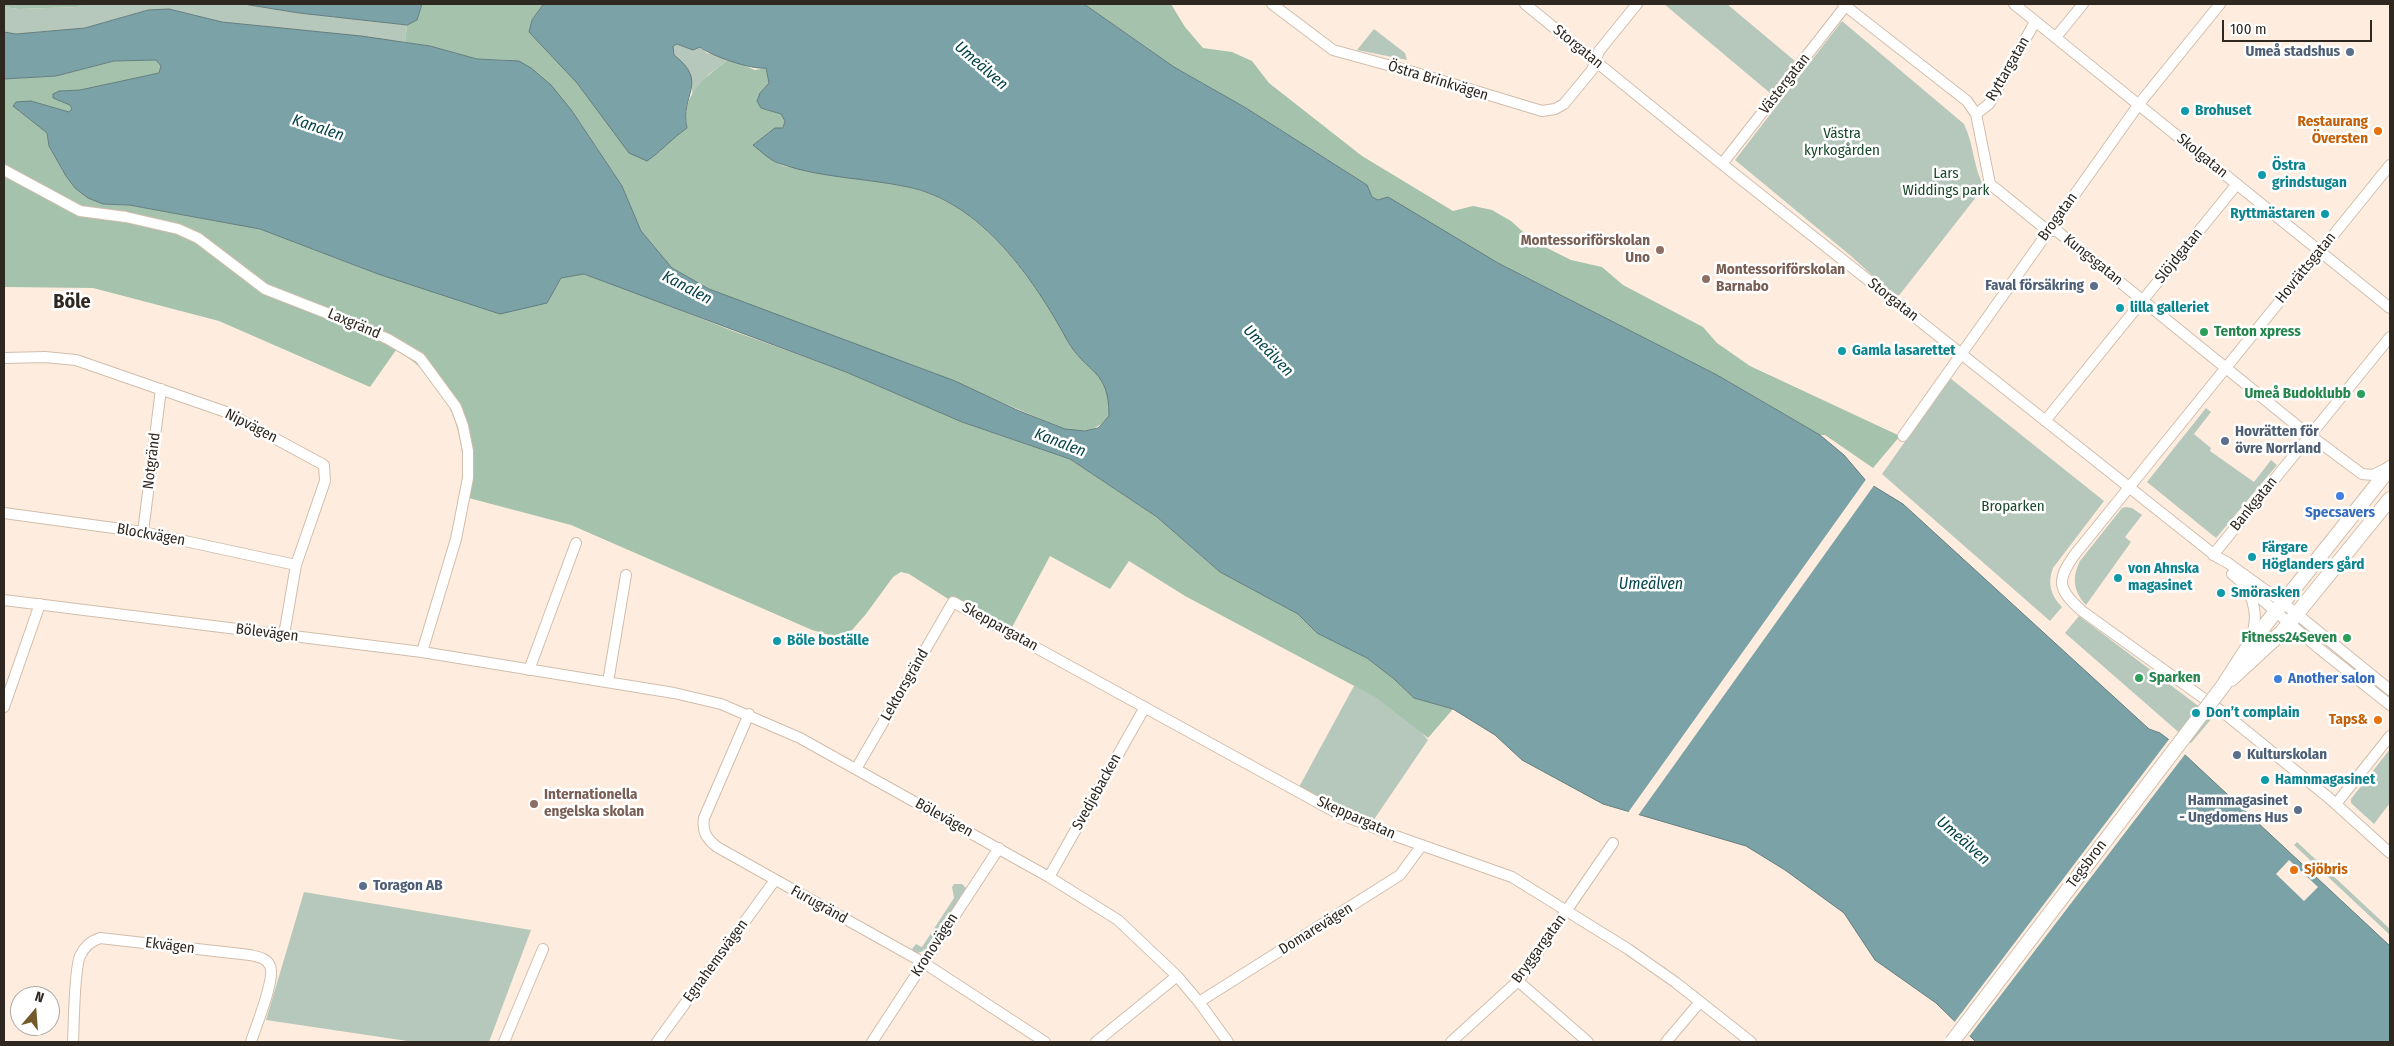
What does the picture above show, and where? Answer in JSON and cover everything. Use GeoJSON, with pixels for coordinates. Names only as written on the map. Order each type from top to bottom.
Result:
{"type":"FeatureCollection","features":[{"type":"Feature","properties":{"kind":"main road"},"geometry":{"type":"LineString","coordinates":[[2223,686],[2259,654],[2317,560],[2390,467]]}},
{"type":"Feature","properties":{"kind":"main road"},"geometry":{"type":"LineString","coordinates":[[2223,686],[2250,644],[2286,611],[2390,499]]}},
{"type":"Feature","properties":{"kind":"main road","name":"Tegsbron"},"geometry":{"type":"LineString","coordinates":[[1952,1042],[2223,686]]}},
{"type":"Feature","properties":{"kind":"street","name":"Östra Brinkvägen"},"geometry":{"type":"LineString","coordinates":[[1272,4],[1333,50],[1413,72],[1537,111],[1547,111],[1564,104],[1592,70],[1594,60],[1599,51],[1637,4]]}},
{"type":"Feature","properties":{"kind":"street","name":"Storgatan"},"geometry":{"type":"LineString","coordinates":[[1525,4],[2128,488],[2390,690]]}},
{"type":"Feature","properties":{"kind":"street","name":"Kungsgatan"},"geometry":{"type":"LineString","coordinates":[[1845,4],[1961,96],[1976,114],[1990,184],[2048,231],[2057,231],[2295,424],[2312,434],[2362,474],[2372,475],[2390,467]]}},
{"type":"Feature","properties":{"kind":"street","name":"Västergatan"},"geometry":{"type":"LineString","coordinates":[[1722,164],[1845,4]]}},
{"type":"Feature","properties":{"kind":"street","name":"Skolgatan"},"geometry":{"type":"LineString","coordinates":[[2014,4],[2390,308]]}},
{"type":"Feature","properties":{"kind":"street"},"geometry":{"type":"LineString","coordinates":[[2056,37],[2083,4]]}},
{"type":"Feature","properties":{"kind":"street","name":"Brogatan"},"geometry":{"type":"LineString","coordinates":[[1903,436],[2139,104],[2220,4]]}},
{"type":"Feature","properties":{"kind":"street","name":"Ryttargatan"},"geometry":{"type":"LineString","coordinates":[[1976,114],[1989,104],[2035,22]]}},
{"type":"Feature","properties":{"kind":"street","name":"Hovrättsgatan"},"geometry":{"type":"LineString","coordinates":[[2336,804],[2224,714],[2082,611],[2068,599],[2062,590],[2062,577],[2068,563],[2390,165]]}},
{"type":"Feature","properties":{"kind":"street","name":"Laxgränd"},"geometry":{"type":"LineString","coordinates":[[4,170],[80,211],[126,217],[178,229],[198,238],[266,289],[352,322],[388,339],[420,358],[456,407],[463,426],[468,469],[456,539],[422,652]]}},
{"type":"Feature","properties":{"kind":"street","name":"Slöjdgatan"},"geometry":{"type":"LineString","coordinates":[[2045,421],[2237,184]]}},
{"type":"Feature","properties":{"kind":"street","name":"Bankgatan"},"geometry":{"type":"LineString","coordinates":[[2215,556],[2390,337]]}},
{"type":"Feature","properties":{"kind":"street","name":"Nipvägen"},"geometry":{"type":"LineString","coordinates":[[4,358],[45,357],[76,360],[226,412],[324,466],[325,481],[296,565],[284,635]]}},
{"type":"Feature","properties":{"kind":"street","name":"Notgränd"},"geometry":{"type":"LineString","coordinates":[[143,532],[161,389]]}},
{"type":"Feature","properties":{"kind":"street","name":"Blockvägen"},"geometry":{"type":"LineString","coordinates":[[4,513],[143,532],[296,565]]}},
{"type":"Feature","properties":{"kind":"street"},"geometry":{"type":"LineString","coordinates":[[529,670],[576,543]]}},
{"type":"Feature","properties":{"kind":"street","name":"Storgatan"},"geometry":{"type":"LineString","coordinates":[[2215,556],[2224,567],[2243,583],[2286,611],[2390,705]]}},
{"type":"Feature","properties":{"kind":"street"},"geometry":{"type":"LineString","coordinates":[[608,682],[626,575]]}},
{"type":"Feature","properties":{"kind":"street","name":"Storgatan"},"geometry":{"type":"LineString","coordinates":[[2243,583],[2255,609],[2254,632],[2250,644]]}},
{"type":"Feature","properties":{"kind":"street","name":"Bölevägen"},"geometry":{"type":"LineString","coordinates":[[4,600],[422,652],[674,693],[721,704],[749,714],[856,769],[999,848],[1118,920],[1177,976],[1199,1002],[1228,1042]]}},
{"type":"Feature","properties":{"kind":"street","name":"Skeppargatan"},"geometry":{"type":"LineString","coordinates":[[953,602],[1337,813],[1512,877],[1628,949],[1751,1042]]}},
{"type":"Feature","properties":{"kind":"street","name":"Lektorsgränd"},"geometry":{"type":"LineString","coordinates":[[856,769],[953,602]]}},
{"type":"Feature","properties":{"kind":"street"},"geometry":{"type":"LineString","coordinates":[[4,707],[40,604]]}},
{"type":"Feature","properties":{"kind":"street","name":"Svedjebacken"},"geometry":{"type":"LineString","coordinates":[[1049,877],[1145,707]]}},
{"type":"Feature","properties":{"kind":"street","name":"Furugränd"},"geometry":{"type":"LineString","coordinates":[[749,714],[704,818],[702,828],[706,838],[717,847],[924,963],[1045,1042]]}},
{"type":"Feature","properties":{"kind":"street"},"geometry":{"type":"LineString","coordinates":[[2390,736],[2336,804],[2390,853]]}},
{"type":"Feature","properties":{"kind":"street","name":"Bryggargatan"},"geometry":{"type":"LineString","coordinates":[[1451,1042],[1518,980],[1612,843]]}},
{"type":"Feature","properties":{"kind":"street","name":"Domarevägen"},"geometry":{"type":"LineString","coordinates":[[1199,1002],[1400,875],[1422,845]]}},
{"type":"Feature","properties":{"kind":"street","name":"Kronovägen"},"geometry":{"type":"LineString","coordinates":[[872,1042],[999,848]]}},
{"type":"Feature","properties":{"kind":"street","name":"Egnahemsvägen"},"geometry":{"type":"LineString","coordinates":[[657,1042],[775,880]]}},
{"type":"Feature","properties":{"kind":"street","name":"Ekvägen"},"geometry":{"type":"LineString","coordinates":[[73,1042],[78,963],[85,948],[92,941],[100,938],[250,956],[266,960],[270,966],[271,978],[251,1042]]}},
{"type":"Feature","properties":{"kind":"street"},"geometry":{"type":"LineString","coordinates":[[504,1042],[543,949]]}},
{"type":"Feature","properties":{"kind":"street"},"geometry":{"type":"LineString","coordinates":[[1096,1042],[1177,976]]}},
{"type":"Feature","properties":{"kind":"street"},"geometry":{"type":"LineString","coordinates":[[1518,980],[1588,1042]]}},
{"type":"Feature","properties":{"kind":"street"},"geometry":{"type":"LineString","coordinates":[[1666,1042],[1700,1002]]}},
{"type":"Feature","properties":{"kind":"green space"},"geometry":{"type":"Polygon","coordinates":[[[4,4],[85,4],[78,7],[19,9],[4,7],[4,4]]]}},
{"type":"Feature","properties":{"kind":"green space"},"geometry":{"type":"Polygon","coordinates":[[[85,4],[244,4],[299,13],[407,25],[405,42],[222,22],[169,9],[147,10],[85,28],[16,34],[4,32],[4,7],[19,9],[78,7],[85,4]]]}},
{"type":"Feature","properties":{"kind":"green space"},"geometry":{"type":"Polygon","coordinates":[[[422,4],[544,4],[532,20],[530,32],[577,83],[660,152],[668,141],[687,128],[687,106],[691,96],[703,80],[720,66],[729,59],[755,70],[766,68],[769,83],[760,93],[761,108],[781,114],[785,121],[783,128],[775,129],[754,144],[767,156],[784,166],[896,184],[934,196],[959,209],[982,226],[1021,269],[1054,317],[1067,340],[1082,360],[1101,380],[1108,400],[1109,416],[1098,426],[1089,430],[1065,429],[910,364],[872,352],[709,289],[672,268],[641,231],[622,186],[572,111],[506,60],[477,59],[430,46],[405,42],[407,25],[417,20],[422,4]]]}},
{"type":"Feature","properties":{"kind":"green space"},"geometry":{"type":"Polygon","coordinates":[[[1084,4],[1171,4],[1185,27],[1203,48],[1232,52],[1252,61],[1269,83],[1362,156],[1453,211],[1473,206],[1492,210],[1511,221],[1533,241],[1571,260],[1602,267],[1623,285],[1703,327],[1717,343],[1750,366],[1900,436],[1873,468],[1825,435],[1820,435],[1717,375],[1498,263],[1388,198],[1378,200],[1372,197],[1367,185],[1246,108],[1174,67],[1084,4]]]}},
{"type":"Feature","properties":{"kind":"green space"},"geometry":{"type":"Polygon","coordinates":[[[1664,4],[1727,4],[1795,61],[1770,93],[1664,4]]]}},
{"type":"Feature","properties":{"kind":"green space","name":"Västra kyrkogården"},"geometry":{"type":"Polygon","coordinates":[[[1842,21],[1964,124],[1984,187],[1897,298],[1851,256],[1735,160],[1842,21]]]}},
{"type":"Feature","properties":{"kind":"green space"},"geometry":{"type":"Polygon","coordinates":[[[1374,29],[1405,53],[1407,60],[1357,50],[1374,29]]]}},
{"type":"Feature","properties":{"kind":"green space"},"geometry":{"type":"Polygon","coordinates":[[[677,44],[693,50],[700,47],[707,53],[729,59],[709,74],[692,94],[692,82],[689,72],[674,55],[673,46],[677,44]]]}},
{"type":"Feature","properties":{"kind":"green space"},"geometry":{"type":"Polygon","coordinates":[[[156,60],[161,66],[159,73],[80,90],[59,91],[53,98],[70,104],[72,109],[69,112],[31,101],[17,109],[47,133],[49,146],[75,188],[103,204],[129,205],[260,229],[378,274],[547,303],[561,278],[584,274],[619,286],[733,331],[846,372],[962,422],[1070,459],[1157,517],[1220,572],[1298,614],[1317,633],[1367,658],[1394,679],[1414,698],[1453,709],[1428,738],[1377,698],[1185,596],[1129,561],[1110,589],[1050,556],[1009,633],[953,602],[909,574],[901,572],[893,577],[852,630],[833,636],[812,630],[571,525],[461,496],[462,453],[452,412],[430,377],[396,350],[370,387],[219,321],[93,288],[4,287],[4,79],[56,76],[114,61],[156,60]]]}},
{"type":"Feature","properties":{"kind":"green space","name":"Broparken"},"geometry":{"type":"Polygon","coordinates":[[[1950,378],[2104,501],[2053,568],[2050,579],[2051,589],[2062,607],[2050,621],[1882,474],[1950,378]]]}},
{"type":"Feature","properties":{"kind":"green space"},"geometry":{"type":"Polygon","coordinates":[[[2206,408],[2211,412],[2194,434],[2211,448],[2210,451],[2254,482],[2271,460],[2277,465],[2216,538],[2147,482],[2206,408]]]}},
{"type":"Feature","properties":{"kind":"green space"},"geometry":{"type":"Polygon","coordinates":[[[2122,508],[2132,508],[2142,515],[2125,537],[2131,542],[2086,605],[2076,589],[2077,567],[2122,508]]]}},
{"type":"Feature","properties":{"kind":"green space","name":"Sparken"},"geometry":{"type":"Polygon","coordinates":[[[2079,616],[2213,717],[2191,743],[2065,633],[2079,616]]]}},
{"type":"Feature","properties":{"kind":"green space"},"geometry":{"type":"Polygon","coordinates":[[[1361,673],[1388,694],[1428,740],[1373,821],[1336,807],[1299,787],[1361,673]]]}},
{"type":"Feature","properties":{"kind":"green space"},"geometry":{"type":"Polygon","coordinates":[[[2390,749],[2390,803],[2374,824],[2351,803],[2351,799],[2390,749]]]}},
{"type":"Feature","properties":{"kind":"green space"},"geometry":{"type":"Polygon","coordinates":[[[2297,842],[2390,929],[2390,935],[2294,845],[2297,842]]]}},
{"type":"Feature","properties":{"kind":"green space"},"geometry":{"type":"Polygon","coordinates":[[[954,884],[962,884],[967,889],[928,949],[918,953],[914,952],[912,949],[916,944],[922,947],[954,898],[952,887],[954,884]]]}},
{"type":"Feature","properties":{"kind":"green space"},"geometry":{"type":"Polygon","coordinates":[[[304,892],[531,930],[489,1042],[414,1042],[266,1020],[304,892]]]}},
{"type":"Feature","properties":{"kind":"water"},"geometry":{"type":"Polygon","coordinates":[[[244,4],[422,4],[417,20],[407,25],[299,13],[244,4]]]}},
{"type":"Feature","properties":{"kind":"water","name":"Umeälven"},"geometry":{"type":"Polygon","coordinates":[[[544,4],[1084,4],[1174,67],[1246,108],[1367,185],[1372,197],[1378,200],[1388,197],[1498,263],[1717,375],[1820,435],[1844,455],[1867,482],[1903,504],[2149,729],[2160,733],[2168,739],[2390,946],[2390,1042],[1976,1042],[1936,1003],[1875,960],[1844,913],[1785,870],[1746,846],[1603,804],[1522,760],[1495,735],[1453,709],[1414,698],[1394,679],[1367,658],[1317,633],[1298,614],[1220,572],[1157,517],[1070,459],[962,422],[846,372],[584,274],[561,278],[547,303],[500,314],[378,274],[260,229],[129,205],[103,204],[88,198],[75,188],[49,146],[47,133],[13,106],[16,102],[31,101],[69,112],[72,109],[70,105],[53,98],[53,94],[59,91],[80,90],[159,73],[161,66],[156,60],[114,61],[56,76],[4,79],[4,32],[16,34],[85,28],[148,10],[169,9],[222,22],[361,36],[430,46],[477,59],[519,61],[531,68],[551,85],[572,111],[622,186],[641,231],[672,268],[709,289],[955,381],[1017,410],[1065,429],[1085,431],[1098,428],[1109,416],[1108,400],[1101,380],[1082,360],[1067,340],[1038,292],[1021,269],[982,226],[959,209],[934,195],[908,187],[796,169],[773,161],[753,145],[775,128],[783,128],[785,121],[781,114],[761,108],[757,101],[760,93],[769,83],[766,68],[751,67],[732,62],[700,47],[693,50],[677,44],[673,46],[674,55],[685,65],[692,82],[687,107],[687,128],[647,161],[629,153],[577,83],[529,32],[532,20],[544,4]]]}},
{"type":"Feature","properties":{"kind":"pier"},"geometry":{"type":"Polygon","coordinates":[[[1867,478],[1875,484],[1637,817],[1627,814],[1867,478]]]}},
{"type":"Feature","properties":{"kind":"pier"},"geometry":{"type":"Polygon","coordinates":[[[2170,738],[2186,753],[1968,1038],[1953,1024],[2170,738]]]}},
{"type":"Feature","properties":{"kind":"pier"},"geometry":{"type":"Polygon","coordinates":[[[2289,860],[2318,887],[2304,901],[2276,874],[2289,860]]]}},
{"type":"Feature","properties":{"kind":"place","name":"Umeå stadshus"},"geometry":{"type":"Point","coordinates":[2350,52]}},
{"type":"Feature","properties":{"kind":"place","name":"Brohuset"},"geometry":{"type":"Point","coordinates":[2185,111]}},
{"type":"Feature","properties":{"kind":"place","name":"Restaurang Översten"},"geometry":{"type":"Point","coordinates":[2378,131]}},
{"type":"Feature","properties":{"kind":"place","name":"Östra grindstugan"},"geometry":{"type":"Point","coordinates":[2262,175]}},
{"type":"Feature","properties":{"kind":"place","name":"Ryttmästaren"},"geometry":{"type":"Point","coordinates":[2325,214]}},
{"type":"Feature","properties":{"kind":"place","name":"Montessoriförskolan Uno"},"geometry":{"type":"Point","coordinates":[1660,250]}},
{"type":"Feature","properties":{"kind":"place","name":"Montessoriförskolan Barnabo"},"geometry":{"type":"Point","coordinates":[1706,279]}},
{"type":"Feature","properties":{"kind":"place","name":"Faval försäkring"},"geometry":{"type":"Point","coordinates":[2094,286]}},
{"type":"Feature","properties":{"kind":"place","name":"lilla galleriet"},"geometry":{"type":"Point","coordinates":[2120,308]}},
{"type":"Feature","properties":{"kind":"place","name":"Tenton xpress"},"geometry":{"type":"Point","coordinates":[2204,332]}},
{"type":"Feature","properties":{"kind":"place","name":"Gamla lasarettet"},"geometry":{"type":"Point","coordinates":[1842,351]}},
{"type":"Feature","properties":{"kind":"place","name":"Umeå Budoklubb"},"geometry":{"type":"Point","coordinates":[2361,394]}},
{"type":"Feature","properties":{"kind":"place","name":"Hovrätten för övre Norrland"},"geometry":{"type":"Point","coordinates":[2225,441]}},
{"type":"Feature","properties":{"kind":"place","name":"Specsavers"},"geometry":{"type":"Point","coordinates":[2340,496]}},
{"type":"Feature","properties":{"kind":"place","name":"Färgare Höglanders gård"},"geometry":{"type":"Point","coordinates":[2252,557]}},
{"type":"Feature","properties":{"kind":"place","name":"von Ahnska magasinet"},"geometry":{"type":"Point","coordinates":[2118,578]}},
{"type":"Feature","properties":{"kind":"place","name":"Smörasken"},"geometry":{"type":"Point","coordinates":[2221,593]}},
{"type":"Feature","properties":{"kind":"place","name":"Fitness24Seven"},"geometry":{"type":"Point","coordinates":[2347,638]}},
{"type":"Feature","properties":{"kind":"place","name":"Böle boställe"},"geometry":{"type":"Point","coordinates":[777,641]}},
{"type":"Feature","properties":{"kind":"place","name":"Sparken"},"geometry":{"type":"Point","coordinates":[2139,678]}},
{"type":"Feature","properties":{"kind":"place","name":"Another salon"},"geometry":{"type":"Point","coordinates":[2278,679]}},
{"type":"Feature","properties":{"kind":"place","name":"Don’t complain"},"geometry":{"type":"Point","coordinates":[2196,713]}},
{"type":"Feature","properties":{"kind":"place","name":"Taps&"},"geometry":{"type":"Point","coordinates":[2378,720]}},
{"type":"Feature","properties":{"kind":"place","name":"Kulturskolan"},"geometry":{"type":"Point","coordinates":[2237,755]}},
{"type":"Feature","properties":{"kind":"place","name":"Hamnmagasinet"},"geometry":{"type":"Point","coordinates":[2265,780]}},
{"type":"Feature","properties":{"kind":"place","name":"Internationella engelska skolan"},"geometry":{"type":"Point","coordinates":[534,804]}},
{"type":"Feature","properties":{"kind":"place","name":"Hamnmagasinet - Ungdomens Hus"},"geometry":{"type":"Point","coordinates":[2298,810]}},
{"type":"Feature","properties":{"kind":"place","name":"Sjöbris"},"geometry":{"type":"Point","coordinates":[2294,870]}},
{"type":"Feature","properties":{"kind":"place","name":"Toragon AB"},"geometry":{"type":"Point","coordinates":[363,886]}},
{"type":"Feature","properties":{"kind":"district","name":"Böle"},"geometry":{"type":"Point","coordinates":[72,302]}},
{"type":"Feature","properties":{"kind":"water label","name":"Kanalen"},"geometry":{"type":"Point","coordinates":[318,128]}},
{"type":"Feature","properties":{"kind":"water label","name":"Kanalen"},"geometry":{"type":"Point","coordinates":[687,288]}},
{"type":"Feature","properties":{"kind":"water label","name":"Kanalen"},"geometry":{"type":"Point","coordinates":[1060,443]}},
{"type":"Feature","properties":{"kind":"park label","name":"Lars Widdings park"},"geometry":{"type":"Point","coordinates":[1946,182]}}]}
